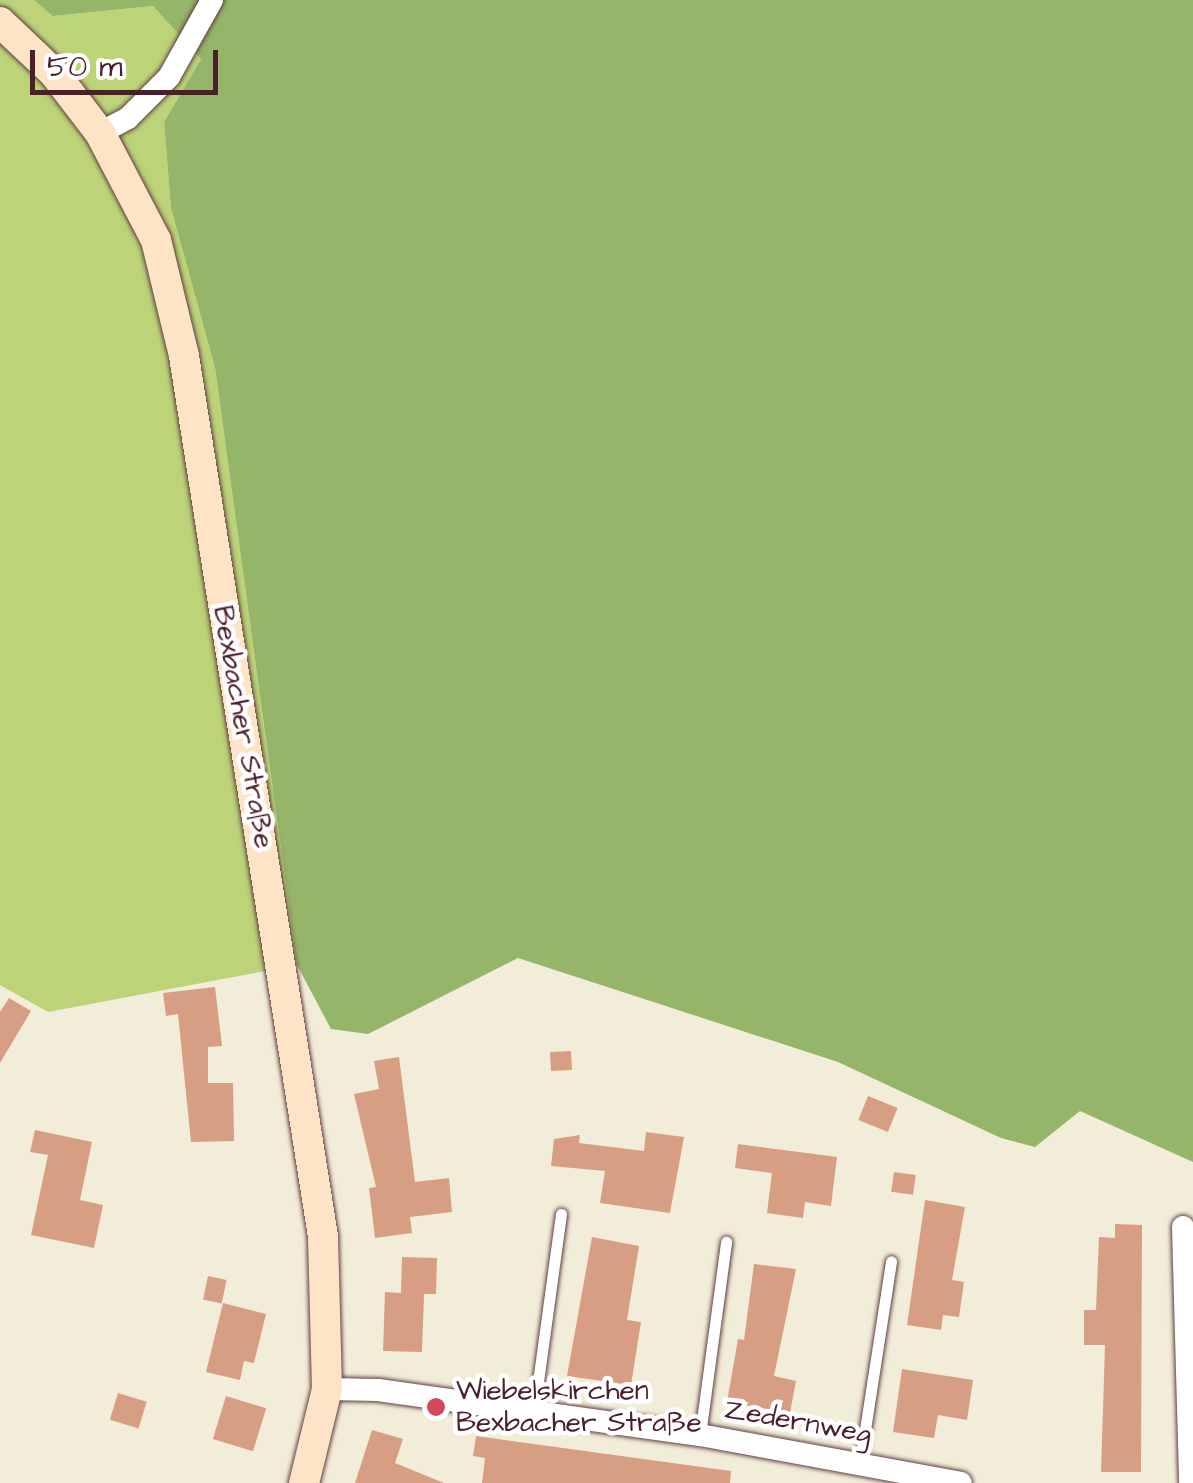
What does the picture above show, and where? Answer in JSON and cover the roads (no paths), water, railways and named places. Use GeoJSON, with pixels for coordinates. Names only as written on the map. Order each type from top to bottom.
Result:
{"type":"FeatureCollection","features":[{"type":"Feature","properties":{"kind":"street"},"geometry":{"type":"LineString","coordinates":[[100,133],[128,118],[169,77],[212,0]]}},
{"type":"Feature","properties":{"kind":"street","name":"Bexbacher Straße"},"geometry":{"type":"LineString","coordinates":[[0,22],[54,73],[100,133],[156,240],[184,356],[323,1237],[327,1389],[304,1483]]}},
{"type":"Feature","properties":{"kind":"street"},"geometry":{"type":"LineString","coordinates":[[1183,1227],[1190,1483]]}},
{"type":"Feature","properties":{"kind":"street","name":"Zedernweg"},"geometry":{"type":"LineString","coordinates":[[327,1389],[700,1435],[960,1483]]}},
{"type":"Feature","properties":{"kind":"lane"},"geometry":{"type":"LineString","coordinates":[[534,1412],[562,1214]]}},
{"type":"Feature","properties":{"kind":"lane"},"geometry":{"type":"LineString","coordinates":[[700,1435],[726,1242]]}},
{"type":"Feature","properties":{"kind":"lane"},"geometry":{"type":"LineString","coordinates":[[860,1462],[891,1260]]}},
{"type":"Feature","properties":{"kind":"place","name":"Wiebelskirchen Bexbacher Straße"},"geometry":{"type":"Point","coordinates":[436,1407]}}]}
